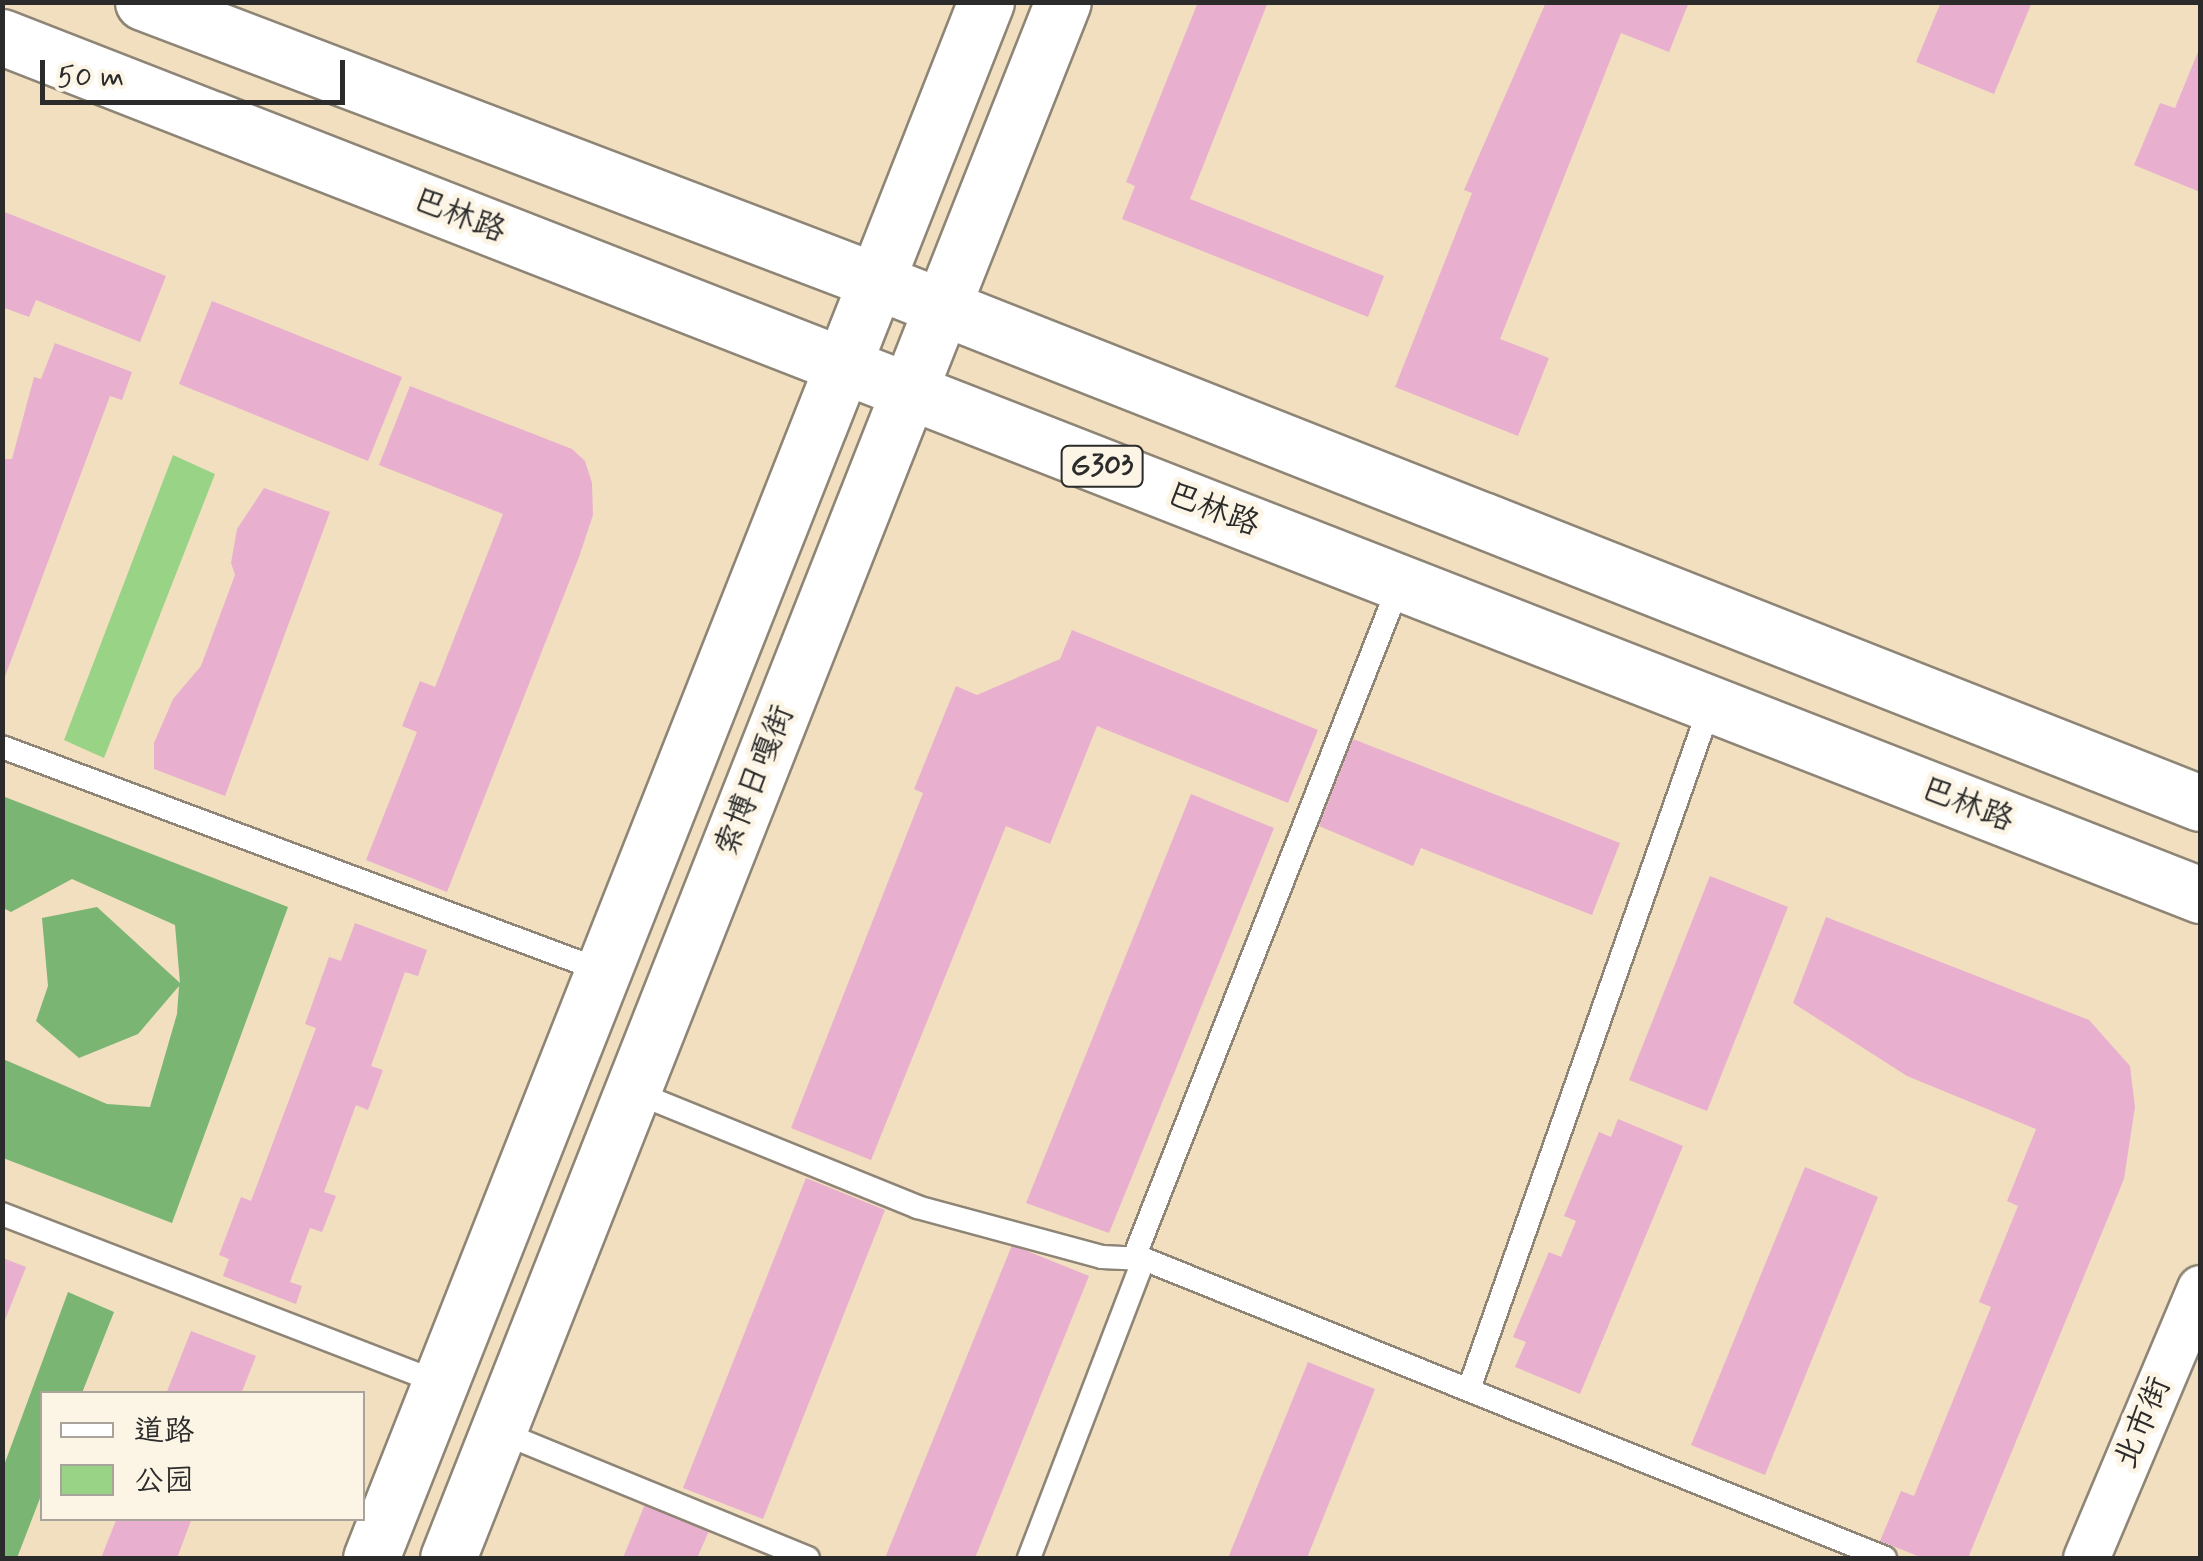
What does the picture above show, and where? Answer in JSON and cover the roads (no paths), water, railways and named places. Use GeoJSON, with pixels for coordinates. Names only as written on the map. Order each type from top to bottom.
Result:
{"type":"FeatureCollection","features":[{"type":"Feature","properties":{"kind":"main road"},"geometry":{"type":"LineString","coordinates":[[144,2],[876,281],[2200,803]]}},
{"type":"Feature","properties":{"kind":"main road"},"geometry":{"type":"LineString","coordinates":[[371,1558],[986,2]]}},
{"type":"Feature","properties":{"kind":"main road","name":"索博日嘎街"},"geometry":{"type":"LineString","coordinates":[[448,1558],[1063,2]]}},
{"type":"Feature","properties":{"kind":"main road","name":"巴林路"},"geometry":{"type":"LineString","coordinates":[[2,38],[2200,895]]}},
{"type":"Feature","properties":{"kind":"street","name":"北市街"},"geometry":{"type":"LineString","coordinates":[[2086,1558],[2200,1288]]}},
{"type":"Feature","properties":{"kind":"lane"},"geometry":{"type":"LineString","coordinates":[[1029,1558],[1140,1257],[1400,583]]}},
{"type":"Feature","properties":{"kind":"lane"},"geometry":{"type":"LineString","coordinates":[[1469,1389],[1710,706]]}},
{"type":"Feature","properties":{"kind":"lane"},"geometry":{"type":"LineString","coordinates":[[2,747],[602,971]]}},
{"type":"Feature","properties":{"kind":"lane"},"geometry":{"type":"LineString","coordinates":[[632,1091],[917,1207],[1102,1258],[1140,1257],[1885,1558]]}},
{"type":"Feature","properties":{"kind":"lane"},"geometry":{"type":"LineString","coordinates":[[2,1214],[440,1383]]}},
{"type":"Feature","properties":{"kind":"lane"},"geometry":{"type":"LineString","coordinates":[[498,1431],[808,1558]]}}]}
